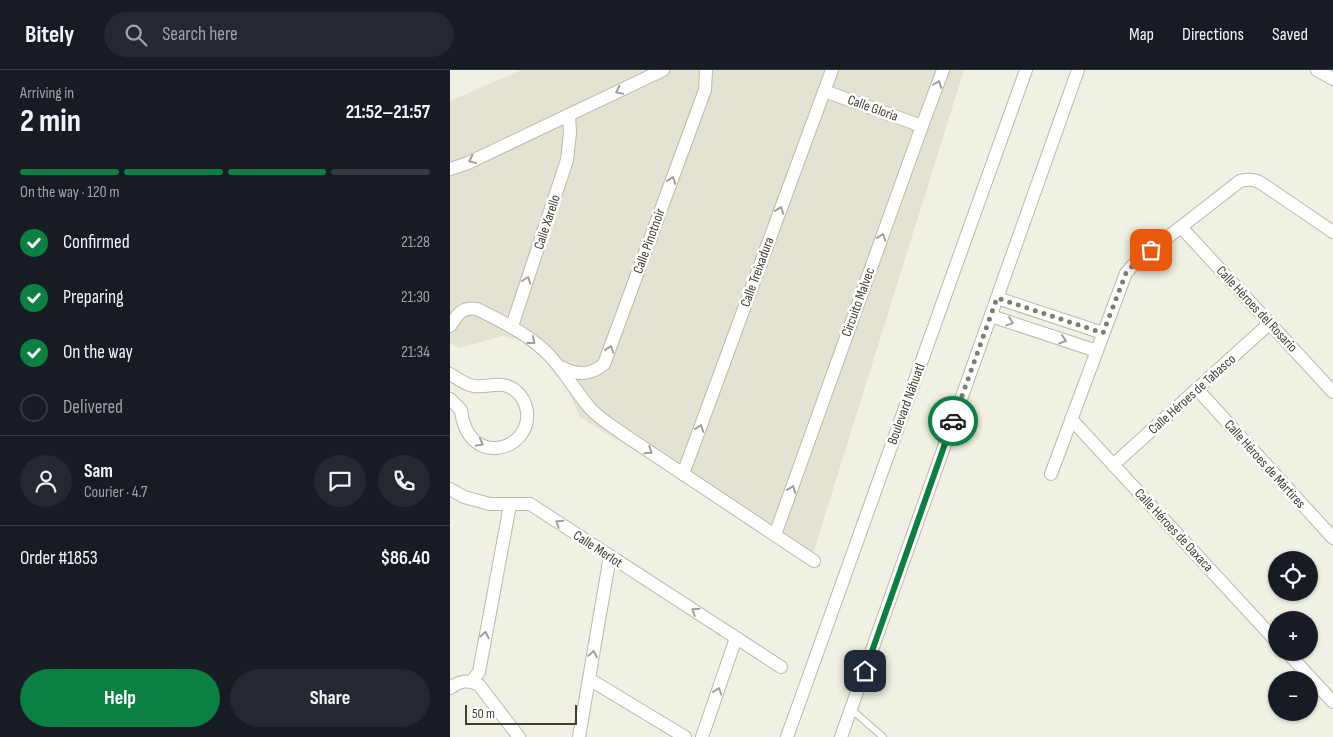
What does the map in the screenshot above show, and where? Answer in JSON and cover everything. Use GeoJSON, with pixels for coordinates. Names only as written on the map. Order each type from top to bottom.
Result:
{"type":"FeatureCollection","features":[{"type":"Feature","properties":{"kind":"street"},"geometry":{"type":"LineString","coordinates":[[450,169],[468,163],[663,70]]}},
{"type":"Feature","properties":{"kind":"street","name":"Calle Pinotnoir"},"geometry":{"type":"LineString","coordinates":[[558,366],[570,372],[580,374],[591,373],[604,364],[705,90],[706,70]]}},
{"type":"Feature","properties":{"kind":"street","name":"Calle Treixadura"},"geometry":{"type":"LineString","coordinates":[[683,474],[832,70]]}},
{"type":"Feature","properties":{"kind":"street","name":"Circuito Malvec"},"geometry":{"type":"LineString","coordinates":[[775,535],[943,70]]}},
{"type":"Feature","properties":{"kind":"street","name":"Boulevard Náhuatl"},"geometry":{"type":"LineString","coordinates":[[787,737],[1026,70]]}},
{"type":"Feature","properties":{"kind":"street"},"geometry":{"type":"LineString","coordinates":[[841,737],[1078,70]]}},
{"type":"Feature","properties":{"kind":"street"},"geometry":{"type":"LineString","coordinates":[[1317,70],[1333,78]]}},
{"type":"Feature","properties":{"kind":"street","name":"Calle Gloria"},"geometry":{"type":"LineString","coordinates":[[824,90],[922,126]]}},
{"type":"Feature","properties":{"kind":"street","name":"Calle Xarello"},"geometry":{"type":"LineString","coordinates":[[512,326],[567,160],[570,115]]}},
{"type":"Feature","properties":{"kind":"street"},"geometry":{"type":"LineString","coordinates":[[1051,474],[1123,280],[1131,266],[1240,181],[1251,179],[1261,183],[1333,232]]}},
{"type":"Feature","properties":{"kind":"street","name":"Calle Héroes del Rosario"},"geometry":{"type":"LineString","coordinates":[[1181,227],[1333,392]]}},
{"type":"Feature","properties":{"kind":"street"},"geometry":{"type":"LineString","coordinates":[[997,298],[1103,333]]}},
{"type":"Feature","properties":{"kind":"street"},"geometry":{"type":"LineString","coordinates":[[450,326],[458,313],[472,308],[477,308],[512,326],[540,347],[558,366],[590,409],[626,436],[814,561]]}},
{"type":"Feature","properties":{"kind":"street"},"geometry":{"type":"LineString","coordinates":[[991,316],[1097,351]]}},
{"type":"Feature","properties":{"kind":"street","name":"Calle Héroes de Tabasco"},"geometry":{"type":"LineString","coordinates":[[1114,465],[1270,323]]}},
{"type":"Feature","properties":{"kind":"street"},"geometry":{"type":"LineString","coordinates":[[450,374],[473,386],[504,384],[512,388],[523,400],[527,416],[526,425],[522,433],[510,444],[502,447],[485,447],[470,438],[462,423],[461,410],[450,399]]}},
{"type":"Feature","properties":{"kind":"street","name":"Calle Héroes de Mártires"},"geometry":{"type":"LineString","coordinates":[[1197,389],[1333,538]]}},
{"type":"Feature","properties":{"kind":"street","name":"Calle Héroes de Oaxaca"},"geometry":{"type":"LineString","coordinates":[[1071,419],[1268,632]]}},
{"type":"Feature","properties":{"kind":"street","name":"Calle Merlot"},"geometry":{"type":"LineString","coordinates":[[450,489],[464,497],[490,504],[530,504],[781,667]]}},
{"type":"Feature","properties":{"kind":"street"},"geometry":{"type":"LineString","coordinates":[[472,681],[479,672],[510,505]]}},
{"type":"Feature","properties":{"kind":"street"},"geometry":{"type":"LineString","coordinates":[[579,737],[610,556]]}},
{"type":"Feature","properties":{"kind":"street"},"geometry":{"type":"LineString","coordinates":[[702,737],[736,638]]}},
{"type":"Feature","properties":{"kind":"street"},"geometry":{"type":"LineString","coordinates":[[1295,661],[1333,702]]}},
{"type":"Feature","properties":{"kind":"street"},"geometry":{"type":"LineString","coordinates":[[589,679],[685,737]]}},
{"type":"Feature","properties":{"kind":"street"},"geometry":{"type":"LineString","coordinates":[[450,688],[458,682],[472,681],[479,685],[519,737]]}},
{"type":"Feature","properties":{"kind":"lane"},"geometry":{"type":"LineString","coordinates":[[851,709],[883,737]]}},
{"type":"Feature","properties":{"kind":"shaded area"},"geometry":{"type":"Polygon","coordinates":[[[521,70],[964,70],[811,560],[580,417],[547,345],[503,336],[459,348],[450,343],[450,101],[521,70]]]}},
{"type":"Feature","properties":{"kind":"way so far"},"geometry":{"type":"LineString","coordinates":[[953,421],[997,298],[1103,333],[1126,273],[1131,266],[1151,250]]}},
{"type":"Feature","properties":{"kind":"route"},"geometry":{"type":"LineString","coordinates":[[865,671],[953,421]]}}]}
